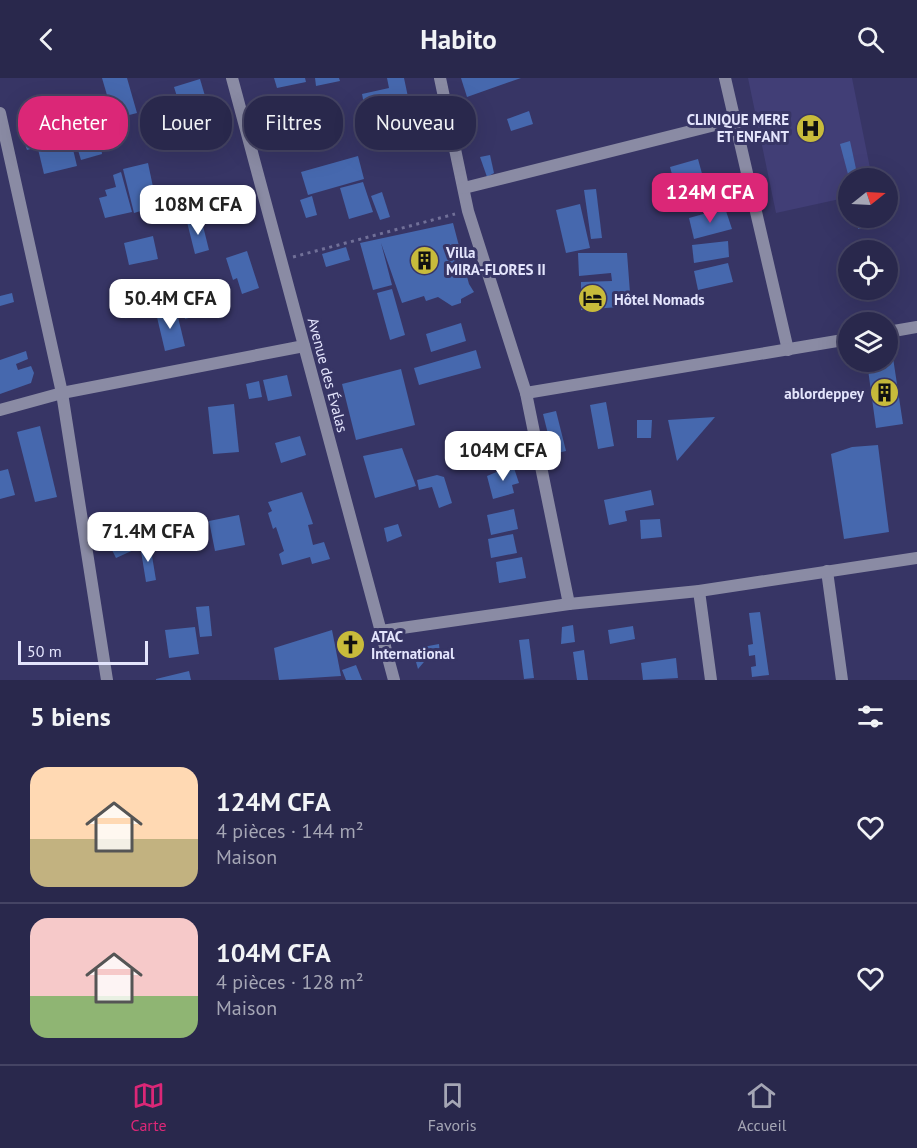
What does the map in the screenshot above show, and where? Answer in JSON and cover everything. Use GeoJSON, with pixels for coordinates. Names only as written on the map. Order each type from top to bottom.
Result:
{"type":"FeatureCollection","features":[{"type":"Feature","properties":{"kind":"street","name":"Avenue des Évalas"},"geometry":{"type":"LineString","coordinates":[[232,78],[394,680]]}},
{"type":"Feature","properties":{"kind":"street"},"geometry":{"type":"LineString","coordinates":[[440,78],[468,211],[526,393],[569,604]]}},
{"type":"Feature","properties":{"kind":"street"},"geometry":{"type":"LineString","coordinates":[[725,78],[788,350]]}},
{"type":"Feature","properties":{"kind":"street"},"geometry":{"type":"LineString","coordinates":[[0,113],[62,393],[107,680]]}},
{"type":"Feature","properties":{"kind":"street"},"geometry":{"type":"LineString","coordinates":[[464,188],[735,120]]}},
{"type":"Feature","properties":{"kind":"street"},"geometry":{"type":"LineString","coordinates":[[898,330],[917,327]]}},
{"type":"Feature","properties":{"kind":"street"},"geometry":{"type":"LineString","coordinates":[[526,393],[838,341]]}},
{"type":"Feature","properties":{"kind":"street"},"geometry":{"type":"LineString","coordinates":[[0,410],[62,393],[304,346]]}},
{"type":"Feature","properties":{"kind":"street"},"geometry":{"type":"LineString","coordinates":[[381,631],[569,604],[699,591],[917,558]]}},
{"type":"Feature","properties":{"kind":"street"},"geometry":{"type":"LineString","coordinates":[[827,571],[843,680]]}},
{"type":"Feature","properties":{"kind":"street"},"geometry":{"type":"LineString","coordinates":[[699,591],[711,680]]}},
{"type":"Feature","properties":{"kind":"path"},"geometry":{"type":"LineString","coordinates":[[281,261],[468,211]]}},
{"type":"Feature","properties":{"kind":"shaded area","name":"CLINIQUE MERE ET ENFANT"},"geometry":{"type":"Polygon","coordinates":[[[748,78],[852,78],[870,168],[838,168],[838,199],[776,213],[748,78]]]}},
{"type":"Feature","properties":{"kind":"building"},"geometry":{"type":"Polygon","coordinates":[[[102,78],[127,78],[137,113],[128,115],[128,96],[107,96],[102,78]]]}},
{"type":"Feature","properties":{"kind":"building"},"geometry":{"type":"Polygon","coordinates":[[[274,78],[305,78],[306,82],[277,88],[274,78]]]}},
{"type":"Feature","properties":{"kind":"building"},"geometry":{"type":"Polygon","coordinates":[[[315,78],[339,78],[340,81],[316,86],[315,78]]]}},
{"type":"Feature","properties":{"kind":"building"},"geometry":{"type":"Polygon","coordinates":[[[387,78],[404,78],[408,96],[362,96],[362,94],[389,88],[387,78]]]}},
{"type":"Feature","properties":{"kind":"building"},"geometry":{"type":"Polygon","coordinates":[[[461,78],[521,78],[470,96],[467,96],[461,78]]]}},
{"type":"Feature","properties":{"kind":"building"},"geometry":{"type":"Polygon","coordinates":[[[200,79],[205,96],[177,96],[174,87],[200,79]]]}},
{"type":"Feature","properties":{"kind":"building"},"geometry":{"type":"Polygon","coordinates":[[[529,111],[533,124],[511,131],[507,119],[529,111]]]}},
{"type":"Feature","properties":{"kind":"building"},"geometry":{"type":"Polygon","coordinates":[[[850,141],[856,168],[846,168],[840,144],[850,141]]]}},
{"type":"Feature","properties":{"kind":"building"},"geometry":{"type":"Polygon","coordinates":[[[38,150],[73,150],[77,166],[44,174],[38,150]]]}},
{"type":"Feature","properties":{"kind":"building"},"geometry":{"type":"Polygon","coordinates":[[[78,150],[101,150],[102,154],[81,160],[78,150]]]}},
{"type":"Feature","properties":{"kind":"building"},"geometry":{"type":"Polygon","coordinates":[[[490,155],[494,173],[487,177],[480,157],[490,155]]]}},
{"type":"Feature","properties":{"kind":"building"},"geometry":{"type":"Polygon","coordinates":[[[358,156],[364,179],[308,195],[301,172],[358,156]]]}},
{"type":"Feature","properties":{"kind":"building"},"geometry":{"type":"Polygon","coordinates":[[[698,159],[707,192],[679,200],[670,167],[698,159]]]}},
{"type":"Feature","properties":{"kind":"building"},"geometry":{"type":"Polygon","coordinates":[[[148,163],[157,206],[134,213],[123,169],[148,163]]]}},
{"type":"Feature","properties":{"kind":"building"},"geometry":{"type":"Polygon","coordinates":[[[121,172],[132,212],[105,218],[99,198],[107,196],[105,190],[116,187],[113,175],[121,172]]]}},
{"type":"Feature","properties":{"kind":"building"},"geometry":{"type":"Polygon","coordinates":[[[363,182],[373,212],[349,219],[340,188],[363,182]]]}},
{"type":"Feature","properties":{"kind":"building"},"geometry":{"type":"Polygon","coordinates":[[[596,189],[602,238],[591,239],[584,190],[596,189]]]}},
{"type":"Feature","properties":{"kind":"building"},"geometry":{"type":"Polygon","coordinates":[[[382,192],[390,217],[380,220],[371,196],[382,192]]]}},
{"type":"Feature","properties":{"kind":"building"},"geometry":{"type":"Polygon","coordinates":[[[312,196],[317,215],[306,218],[300,200],[312,196]]]}},
{"type":"Feature","properties":{"kind":"building"},"geometry":{"type":"Polygon","coordinates":[[[580,204],[590,248],[566,253],[556,210],[580,204]]]}},
{"type":"Feature","properties":{"kind":"building"},"geometry":{"type":"Polygon","coordinates":[[[725,208],[732,229],[694,239],[689,218],[725,208]]]}},
{"type":"Feature","properties":{"kind":"building"},"geometry":{"type":"Polygon","coordinates":[[[201,218],[209,250],[195,254],[187,222],[201,218]]]}},
{"type":"Feature","properties":{"kind":"building","name":"Villa MIRA-FLORES II"},"geometry":{"type":"Polygon","coordinates":[[[453,223],[469,284],[474,292],[461,299],[461,303],[452,306],[438,297],[426,301],[424,296],[402,303],[381,243],[392,285],[373,290],[360,243],[453,223]]]}},
{"type":"Feature","properties":{"kind":"building"},"geometry":{"type":"Polygon","coordinates":[[[153,236],[158,259],[129,265],[124,243],[153,236]]]}},
{"type":"Feature","properties":{"kind":"building"},"geometry":{"type":"Polygon","coordinates":[[[728,241],[729,257],[694,263],[692,245],[728,241]]]}},
{"type":"Feature","properties":{"kind":"building"},"geometry":{"type":"Polygon","coordinates":[[[346,247],[350,260],[326,267],[322,254],[346,247]]]}},
{"type":"Feature","properties":{"kind":"building"},"geometry":{"type":"Polygon","coordinates":[[[247,251],[259,288],[242,294],[237,278],[233,280],[226,258],[247,251]]]}},
{"type":"Feature","properties":{"kind":"building"},"geometry":{"type":"Polygon","coordinates":[[[578,253],[627,253],[631,306],[581,310],[581,282],[612,281],[611,273],[579,276],[578,253]]]}},
{"type":"Feature","properties":{"kind":"building"},"geometry":{"type":"Polygon","coordinates":[[[728,263],[733,282],[698,290],[694,271],[728,263]]]}},
{"type":"Feature","properties":{"kind":"building"},"geometry":{"type":"Polygon","coordinates":[[[392,289],[405,335],[390,340],[377,293],[392,289]]]}},
{"type":"Feature","properties":{"kind":"building"},"geometry":{"type":"Polygon","coordinates":[[[12,293],[14,302],[0,306],[0,296],[12,293]]]}},
{"type":"Feature","properties":{"kind":"building"},"geometry":{"type":"Polygon","coordinates":[[[202,304],[204,314],[185,319],[182,308],[202,304]]]}},
{"type":"Feature","properties":{"kind":"building"},"geometry":{"type":"Polygon","coordinates":[[[176,309],[185,346],[165,351],[156,313],[176,309]]]}},
{"type":"Feature","properties":{"kind":"building"},"geometry":{"type":"Polygon","coordinates":[[[461,323],[466,341],[431,352],[426,334],[461,323]]]}},
{"type":"Feature","properties":{"kind":"building"},"geometry":{"type":"Polygon","coordinates":[[[476,350],[481,368],[419,385],[414,368],[476,350]]]}},
{"type":"Feature","properties":{"kind":"building"},"geometry":{"type":"Polygon","coordinates":[[[26,351],[28,359],[16,364],[18,370],[31,366],[34,373],[31,383],[0,394],[0,360],[26,351]]]}},
{"type":"Feature","properties":{"kind":"building"},"geometry":{"type":"Polygon","coordinates":[[[401,369],[415,425],[356,440],[342,384],[401,369]]]}},
{"type":"Feature","properties":{"kind":"building","name":"ablordeppey"},"geometry":{"type":"Polygon","coordinates":[[[868,372],[895,372],[903,424],[876,428],[868,372]]]}},
{"type":"Feature","properties":{"kind":"building"},"geometry":{"type":"Polygon","coordinates":[[[287,375],[292,396],[268,401],[263,380],[287,375]]]}},
{"type":"Feature","properties":{"kind":"building"},"geometry":{"type":"Polygon","coordinates":[[[259,381],[262,397],[249,399],[246,384],[259,381]]]}},
{"type":"Feature","properties":{"kind":"building"},"geometry":{"type":"Polygon","coordinates":[[[606,402],[614,446],[598,449],[590,405],[606,402]]]}},
{"type":"Feature","properties":{"kind":"building"},"geometry":{"type":"Polygon","coordinates":[[[234,404],[239,452],[213,454],[208,407],[234,404]]]}},
{"type":"Feature","properties":{"kind":"building"},"geometry":{"type":"Polygon","coordinates":[[[556,411],[566,451],[553,454],[543,414],[556,411]]]}},
{"type":"Feature","properties":{"kind":"building"},"geometry":{"type":"Polygon","coordinates":[[[715,417],[677,461],[668,420],[715,417]]]}},
{"type":"Feature","properties":{"kind":"building"},"geometry":{"type":"Polygon","coordinates":[[[637,420],[652,420],[651,438],[637,438],[637,420]]]}},
{"type":"Feature","properties":{"kind":"building"},"geometry":{"type":"Polygon","coordinates":[[[40,426],[57,497],[35,502],[17,432],[40,426]]]}},
{"type":"Feature","properties":{"kind":"building"},"geometry":{"type":"Polygon","coordinates":[[[300,436],[306,455],[281,463],[275,443],[300,436]]]}},
{"type":"Feature","properties":{"kind":"building"},"geometry":{"type":"Polygon","coordinates":[[[878,445],[889,532],[844,539],[831,454],[852,447],[878,445]]]}},
{"type":"Feature","properties":{"kind":"building"},"geometry":{"type":"Polygon","coordinates":[[[402,448],[416,486],[375,498],[363,456],[402,448]]]}},
{"type":"Feature","properties":{"kind":"building"},"geometry":{"type":"Polygon","coordinates":[[[513,465],[519,483],[512,485],[514,493],[493,499],[487,476],[513,465]]]}},
{"type":"Feature","properties":{"kind":"building"},"geometry":{"type":"Polygon","coordinates":[[[8,469],[15,495],[0,499],[0,471],[8,469]]]}},
{"type":"Feature","properties":{"kind":"building"},"geometry":{"type":"Polygon","coordinates":[[[437,475],[444,477],[452,503],[439,508],[432,487],[419,490],[417,480],[437,475]]]}},
{"type":"Feature","properties":{"kind":"building"},"geometry":{"type":"Polygon","coordinates":[[[651,490],[654,505],[625,511],[627,521],[609,525],[604,500],[651,490]]]}},
{"type":"Feature","properties":{"kind":"building"},"geometry":{"type":"Polygon","coordinates":[[[302,492],[313,524],[308,525],[313,545],[324,542],[330,559],[312,564],[310,557],[282,565],[279,554],[284,551],[276,527],[273,529],[268,513],[272,511],[268,502],[302,492]]]}},
{"type":"Feature","properties":{"kind":"building"},"geometry":{"type":"Polygon","coordinates":[[[514,509],[518,529],[491,535],[487,515],[514,509]]]}},
{"type":"Feature","properties":{"kind":"building"},"geometry":{"type":"Polygon","coordinates":[[[239,515],[245,545],[215,551],[209,521],[239,515]]]}},
{"type":"Feature","properties":{"kind":"building"},"geometry":{"type":"Polygon","coordinates":[[[660,519],[662,537],[641,539],[640,520],[660,519]]]}},
{"type":"Feature","properties":{"kind":"building"},"geometry":{"type":"Polygon","coordinates":[[[128,524],[138,548],[116,558],[105,536],[128,524]]]}},
{"type":"Feature","properties":{"kind":"building"},"geometry":{"type":"Polygon","coordinates":[[[398,524],[402,536],[387,542],[384,528],[398,524]]]}},
{"type":"Feature","properties":{"kind":"building"},"geometry":{"type":"Polygon","coordinates":[[[513,534],[517,553],[491,558],[488,539],[513,534]]]}},
{"type":"Feature","properties":{"kind":"building"},"geometry":{"type":"Polygon","coordinates":[[[150,544],[156,580],[146,582],[140,545],[150,544]]]}},
{"type":"Feature","properties":{"kind":"building"},"geometry":{"type":"Polygon","coordinates":[[[522,557],[526,578],[499,583],[496,562],[522,557]]]}},
{"type":"Feature","properties":{"kind":"building"},"geometry":{"type":"Polygon","coordinates":[[[209,606],[212,636],[200,637],[196,607],[209,606]]]}},
{"type":"Feature","properties":{"kind":"building"},"geometry":{"type":"Polygon","coordinates":[[[760,612],[769,675],[752,677],[751,667],[756,666],[755,655],[749,656],[748,645],[753,644],[749,613],[760,612]]]}},
{"type":"Feature","properties":{"kind":"building"},"geometry":{"type":"Polygon","coordinates":[[[573,625],[575,642],[561,644],[562,627],[573,625]]]}},
{"type":"Feature","properties":{"kind":"building"},"geometry":{"type":"Polygon","coordinates":[[[633,626],[635,639],[610,644],[608,630],[633,626]]]}},
{"type":"Feature","properties":{"kind":"building"},"geometry":{"type":"Polygon","coordinates":[[[195,627],[199,654],[169,658],[165,630],[195,627]]]}},
{"type":"Feature","properties":{"kind":"building"},"geometry":{"type":"Polygon","coordinates":[[[332,630],[341,676],[279,680],[274,648],[332,630]]]}},
{"type":"Feature","properties":{"kind":"building"},"geometry":{"type":"Polygon","coordinates":[[[529,639],[534,678],[524,679],[519,640],[529,639]]]}},
{"type":"Feature","properties":{"kind":"building"},"geometry":{"type":"Polygon","coordinates":[[[439,644],[440,655],[429,656],[418,669],[416,662],[423,655],[423,647],[439,644]]]}},
{"type":"Feature","properties":{"kind":"building"},"geometry":{"type":"Polygon","coordinates":[[[584,650],[588,680],[577,680],[573,652],[584,650]]]}},
{"type":"Feature","properties":{"kind":"building"},"geometry":{"type":"Polygon","coordinates":[[[676,658],[678,678],[643,680],[641,663],[676,658]]]}},
{"type":"Feature","properties":{"kind":"building"},"geometry":{"type":"Polygon","coordinates":[[[356,665],[362,680],[346,680],[342,670],[356,665]]]}},
{"type":"Feature","properties":{"kind":"building"},"geometry":{"type":"Polygon","coordinates":[[[189,671],[191,680],[156,680],[156,679],[189,671]]]}},
{"type":"Feature","properties":{"kind":"place","name":"CLINIQUE MERE ET ENFANT"},"geometry":{"type":"Point","coordinates":[810,128]}},
{"type":"Feature","properties":{"kind":"place","name":"Villa MIRA-FLORES II"},"geometry":{"type":"Point","coordinates":[425,261]}},
{"type":"Feature","properties":{"kind":"place","name":"Hôtel Nomads"},"geometry":{"type":"Point","coordinates":[593,299]}},
{"type":"Feature","properties":{"kind":"place","name":"ablordeppey"},"geometry":{"type":"Point","coordinates":[885,393]}},
{"type":"Feature","properties":{"kind":"place","name":"ATAC International"},"geometry":{"type":"Point","coordinates":[350,645]}}]}
